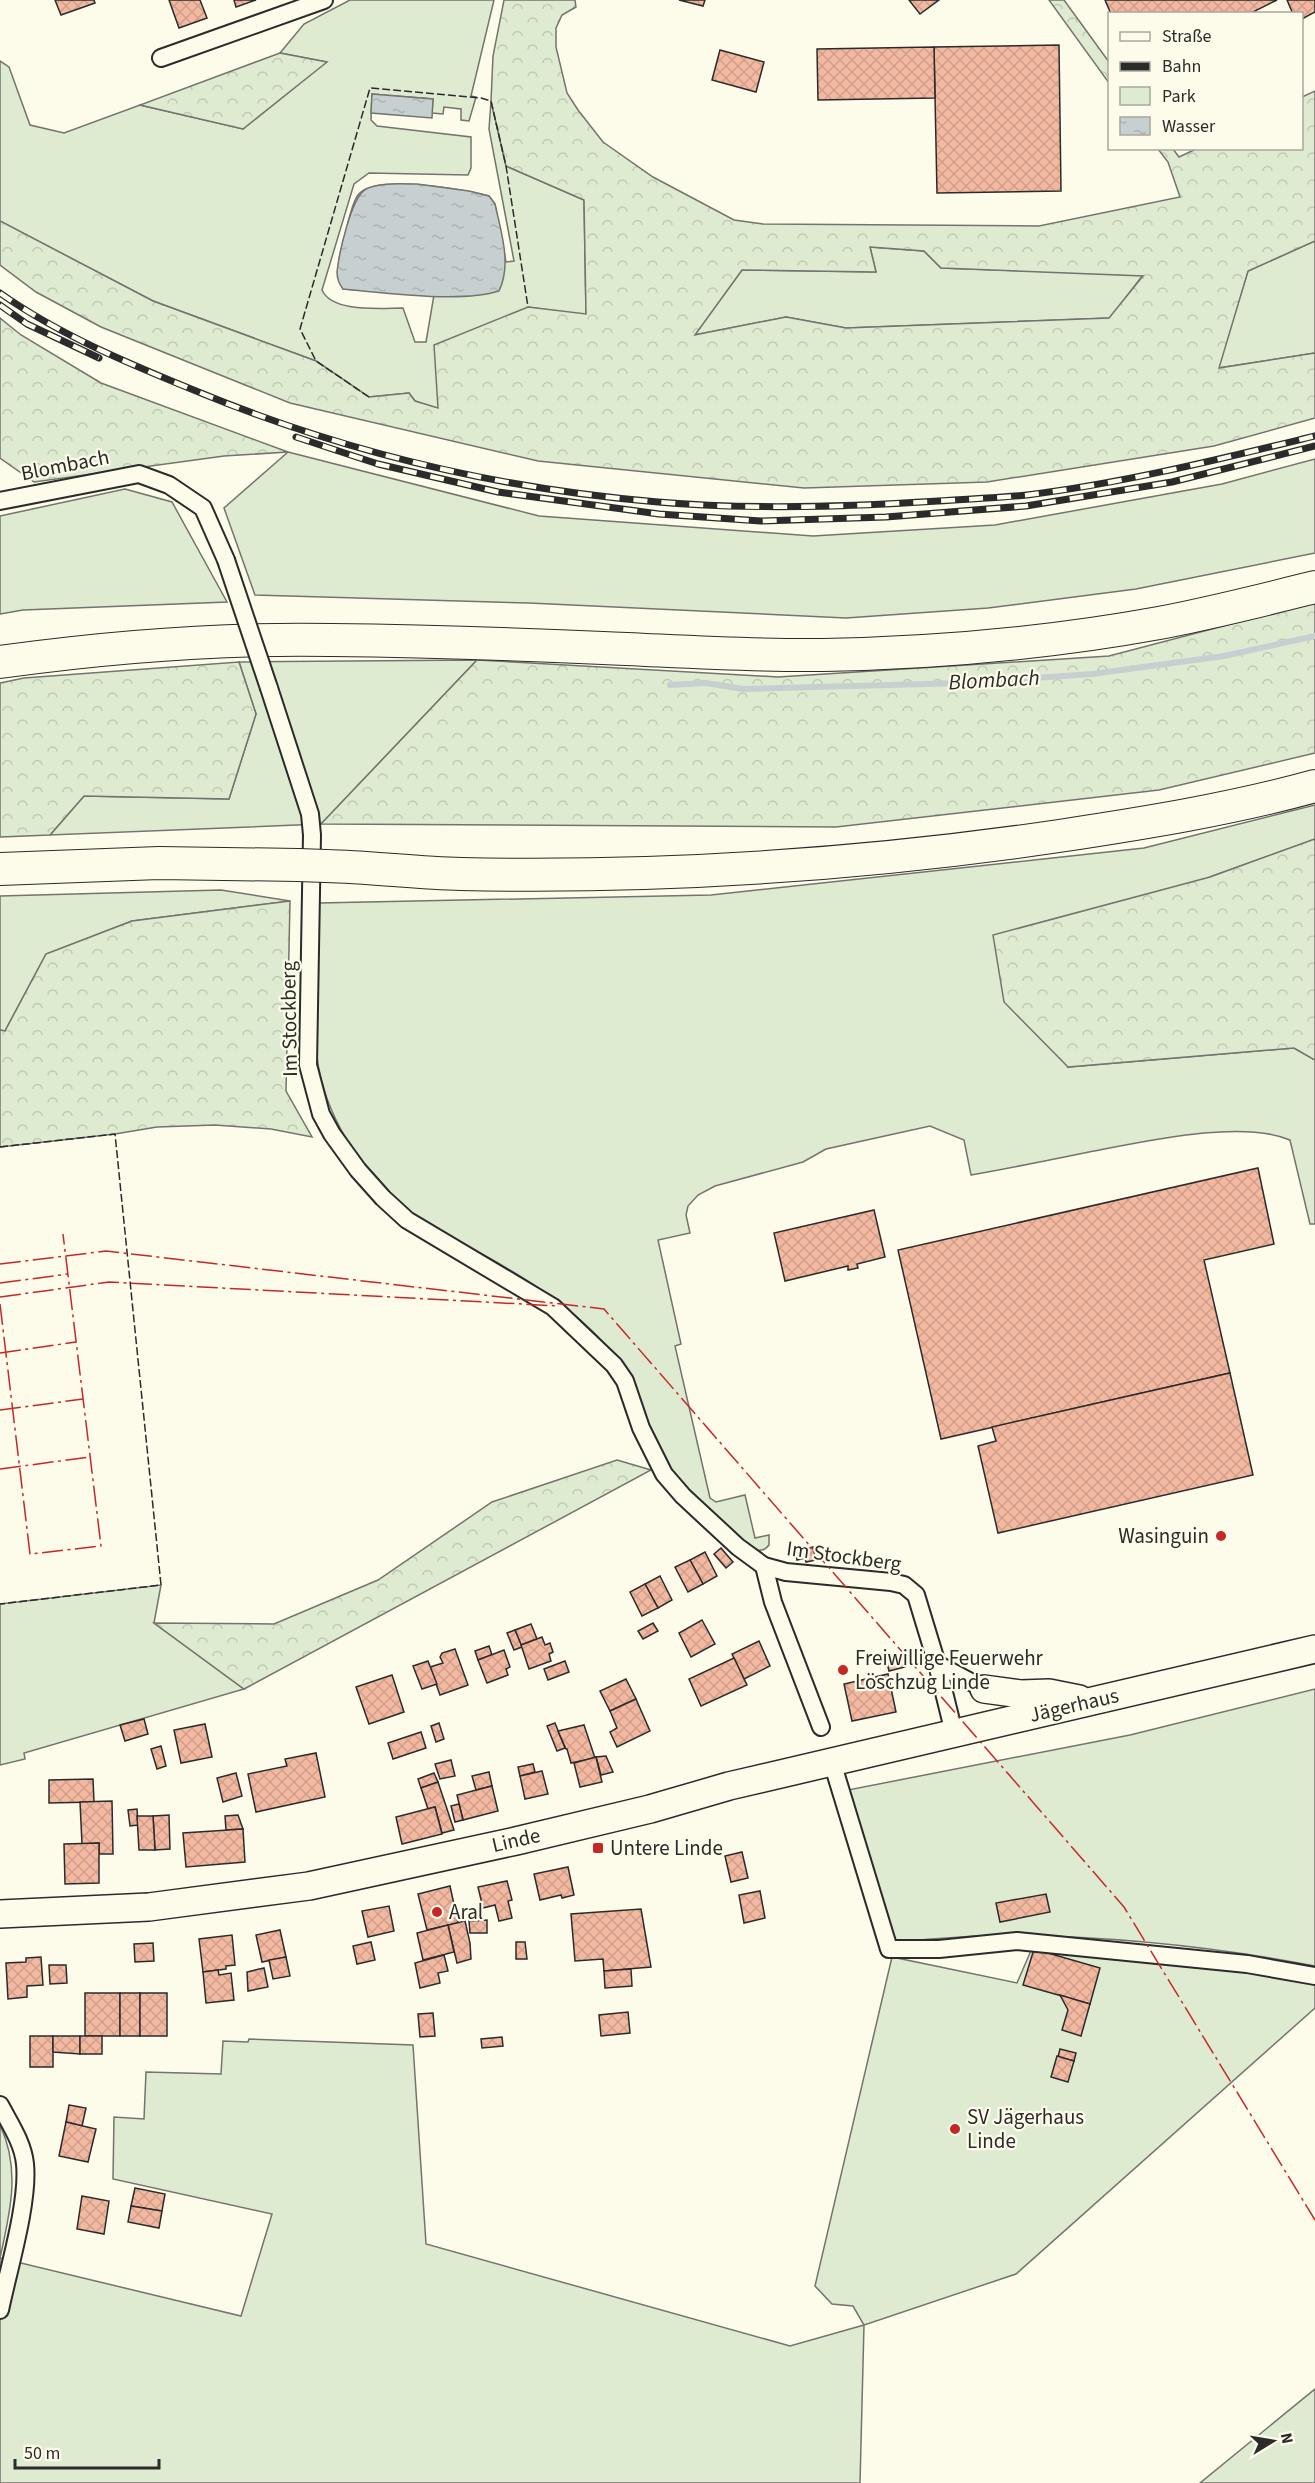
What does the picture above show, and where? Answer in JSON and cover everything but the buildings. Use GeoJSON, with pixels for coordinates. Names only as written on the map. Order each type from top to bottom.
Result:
{"type":"FeatureCollection","features":[{"type":"Feature","properties":{"kind":"highway"},"geometry":{"type":"LineString","coordinates":[[0,662],[56,654],[167,645],[328,639],[605,648],[734,655],[825,655],[947,650],[1053,639],[1159,623],[1315,587]]}},
{"type":"Feature","properties":{"kind":"highway"},"geometry":{"type":"LineString","coordinates":[[0,869],[159,863],[312,865],[459,874],[633,874],[830,863],[963,850],[1100,830],[1188,814],[1315,786]]}},
{"type":"Feature","properties":{"kind":"main road","name":"Jägerhaus"},"geometry":{"type":"LineString","coordinates":[[832,1762],[1315,1649]]}},
{"type":"Feature","properties":{"kind":"main road"},"geometry":{"type":"LineString","coordinates":[[984,1689],[999,1692],[1049,1693],[1092,1702]]}},
{"type":"Feature","properties":{"kind":"main road","name":"Linde"},"geometry":{"type":"LineString","coordinates":[[0,1914],[149,1907],[309,1886],[556,1831],[832,1762]]}},
{"type":"Feature","properties":{"kind":"street"},"geometry":{"type":"LineString","coordinates":[[161,58],[324,0]]}},
{"type":"Feature","properties":{"kind":"street","name":"Blombach"},"geometry":{"type":"LineString","coordinates":[[0,501],[139,474]]}},
{"type":"Feature","properties":{"kind":"street","name":"Im Stockberg"},"geometry":{"type":"LineString","coordinates":[[139,474],[169,484],[203,508],[226,560],[310,814],[312,846],[309,1065],[321,1114],[332,1134],[383,1198],[407,1220],[553,1307],[614,1365],[625,1381],[641,1428],[664,1474],[683,1496],[738,1547],[764,1566],[786,1572],[904,1585],[916,1595],[937,1664],[954,1733]]}},
{"type":"Feature","properties":{"kind":"street","name":"Im Stockberg"},"geometry":{"type":"LineString","coordinates":[[764,1566],[773,1602],[821,1727]]}},
{"type":"Feature","properties":{"kind":"street"},"geometry":{"type":"LineString","coordinates":[[937,1664],[984,1689]]}},
{"type":"Feature","properties":{"kind":"street"},"geometry":{"type":"LineString","coordinates":[[832,1762],[889,1949],[939,1949],[1017,1941],[1247,1964],[1315,1977]]}},
{"type":"Feature","properties":{"kind":"street"},"geometry":{"type":"LineString","coordinates":[[0,2105],[17,2136],[25,2165],[22,2206],[0,2310]]}},
{"type":"Feature","properties":{"kind":"green space"},"geometry":{"type":"Polygon","coordinates":[[[350,0],[494,0],[471,96],[476,97],[469,121],[461,120],[461,109],[444,107],[443,114],[432,113],[433,99],[372,94],[371,120],[377,126],[471,137],[471,168],[468,175],[369,173],[354,184],[322,290],[327,297],[336,303],[358,308],[403,308],[415,342],[426,342],[434,295],[343,289],[340,283],[338,269],[340,255],[353,204],[358,195],[368,188],[382,185],[421,185],[489,196],[495,204],[506,262],[514,261],[489,129],[491,101],[506,166],[584,200],[586,315],[528,307],[438,409],[415,401],[409,393],[369,397],[316,361],[153,301],[0,221],[0,61],[9,67],[30,125],[64,133],[140,105],[243,129],[326,62],[280,53],[304,24],[350,0]]]}},
{"type":"Feature","properties":{"kind":"green space"},"geometry":{"type":"Polygon","coordinates":[[[504,0],[575,0],[576,7],[562,15],[556,28],[556,47],[567,93],[578,110],[603,142],[653,177],[734,220],[763,224],[1039,226],[1180,197],[1168,162],[1159,150],[1174,150],[1179,157],[1194,150],[1303,150],[1303,97],[1315,91],[1315,241],[1248,271],[1219,368],[1315,353],[1315,418],[1214,446],[987,482],[804,488],[538,461],[290,403],[101,327],[36,292],[0,265],[0,221],[153,301],[316,361],[369,397],[409,393],[415,401],[438,408],[434,345],[528,307],[586,314],[584,200],[506,166],[491,101],[493,56],[504,0]],[[870,247],[876,272],[742,270],[695,335],[786,317],[846,328],[1109,318],[1143,276],[941,268],[924,251],[870,247]]]}},
{"type":"Feature","properties":{"kind":"green space"},"geometry":{"type":"Polygon","coordinates":[[[1049,0],[1064,0],[1108,61],[1108,82],[1049,0]]]}},
{"type":"Feature","properties":{"kind":"green space"},"geometry":{"type":"Polygon","coordinates":[[[280,53],[327,62],[243,129],[140,105],[280,53]]]}},
{"type":"Feature","properties":{"kind":"green space"},"geometry":{"type":"Polygon","coordinates":[[[1315,241],[1315,353],[1218,368],[1248,271],[1315,241]]]}},
{"type":"Feature","properties":{"kind":"green space"},"geometry":{"type":"Polygon","coordinates":[[[870,247],[924,251],[941,268],[1143,275],[1110,318],[846,328],[786,317],[694,335],[742,270],[876,272],[870,247]]]}},
{"type":"Feature","properties":{"kind":"green space"},"geometry":{"type":"Polygon","coordinates":[[[0,318],[21,335],[101,383],[288,452],[224,456],[34,482],[0,458],[0,318]]]}},
{"type":"Feature","properties":{"kind":"green space"},"geometry":{"type":"Polygon","coordinates":[[[288,452],[539,516],[813,536],[995,525],[1222,484],[1315,459],[1315,553],[1136,589],[988,608],[846,618],[529,603],[255,595],[224,508],[288,452]]]}},
{"type":"Feature","properties":{"kind":"green space"},"geometry":{"type":"Polygon","coordinates":[[[125,489],[172,502],[227,602],[23,610],[0,614],[0,516],[125,489]]]}},
{"type":"Feature","properties":{"kind":"green space"},"geometry":{"type":"Polygon","coordinates":[[[1315,602],[1315,753],[1159,790],[836,827],[321,824],[477,660],[778,677],[1109,656],[1315,602]]]}},
{"type":"Feature","properties":{"kind":"green space"},"geometry":{"type":"Polygon","coordinates":[[[477,660],[321,824],[50,835],[84,796],[229,799],[256,714],[239,662],[477,660]]]}},
{"type":"Feature","properties":{"kind":"green space"},"geometry":{"type":"Polygon","coordinates":[[[239,662],[256,714],[229,799],[84,796],[50,835],[0,837],[0,683],[24,678],[239,662]]]}},
{"type":"Feature","properties":{"kind":"green space"},"geometry":{"type":"Polygon","coordinates":[[[1315,805],[1315,839],[1210,877],[1068,1067],[1294,1048],[1315,1060],[1315,1224],[1310,1224],[1290,1140],[1269,1134],[1219,1132],[1191,1134],[971,1175],[964,1140],[930,1126],[826,1149],[803,1162],[715,1186],[698,1195],[688,1206],[686,1215],[690,1233],[658,1240],[681,1344],[675,1346],[710,1498],[716,1502],[745,1495],[755,1538],[769,1535],[769,1545],[762,1550],[749,1546],[738,1537],[709,1511],[672,1471],[655,1440],[631,1379],[609,1348],[554,1298],[491,1259],[427,1224],[404,1207],[373,1176],[359,1158],[336,1120],[327,1099],[317,1057],[316,1037],[319,903],[711,895],[1144,848],[1315,805]]]}},
{"type":"Feature","properties":{"kind":"green space"},"geometry":{"type":"Polygon","coordinates":[[[1315,839],[1315,1060],[1294,1048],[1068,1067],[1004,1002],[993,935],[1210,877],[1315,839]]]}},
{"type":"Feature","properties":{"kind":"green space"},"geometry":{"type":"Polygon","coordinates":[[[221,890],[290,901],[132,921],[46,954],[5,1031],[0,1030],[0,896],[221,890]]]}},
{"type":"Feature","properties":{"kind":"green space"},"geometry":{"type":"Polygon","coordinates":[[[290,901],[286,1091],[312,1137],[271,1129],[215,1125],[157,1127],[0,1147],[0,1030],[5,1031],[46,954],[132,921],[290,901]]]}},
{"type":"Feature","properties":{"kind":"green space"},"geometry":{"type":"Polygon","coordinates":[[[617,1460],[651,1470],[244,1689],[154,1623],[274,1624],[378,1580],[492,1502],[617,1460]]]}},
{"type":"Feature","properties":{"kind":"green space"},"geometry":{"type":"Polygon","coordinates":[[[161,1585],[154,1623],[244,1689],[24,1753],[25,1759],[0,1765],[0,1604],[161,1585]]]}},
{"type":"Feature","properties":{"kind":"green space"},"geometry":{"type":"Polygon","coordinates":[[[1315,1689],[1315,1966],[1204,1948],[1092,1938],[1000,1935],[889,1942],[848,1790],[1130,1735],[1315,1689]]]}},
{"type":"Feature","properties":{"kind":"green space","name":"SV Jägerhaus Linde"},"geometry":{"type":"Polygon","coordinates":[[[1033,1946],[1245,1971],[1315,1984],[1315,2008],[1016,2274],[864,2325],[853,2306],[832,2304],[815,2286],[892,1957],[1017,1983],[1033,1946]]]}},
{"type":"Feature","properties":{"kind":"green space"},"geometry":{"type":"Polygon","coordinates":[[[249,2039],[413,2045],[426,2244],[790,2346],[864,2325],[860,2483],[0,2483],[0,2258],[241,2316],[272,2214],[113,2179],[114,2117],[144,2119],[146,2072],[221,2074],[223,2041],[248,2042],[249,2039]]]}},
{"type":"Feature","properties":{"kind":"green space"},"geometry":{"type":"Polygon","coordinates":[[[0,2125],[10,2158],[12,2191],[0,2258],[0,2125]]]}},
{"type":"Feature","properties":{"kind":"green space"},"geometry":{"type":"Polygon","coordinates":[[[1315,2389],[1315,2483],[1200,2483],[1315,2389]]]}},
{"type":"Feature","properties":{"kind":"water"},"geometry":{"type":"Polygon","coordinates":[[[372,94],[433,99],[432,118],[371,113],[372,94]]]}},
{"type":"Feature","properties":{"kind":"water"},"geometry":{"type":"Polygon","coordinates":[[[417,184],[489,196],[495,204],[504,248],[505,270],[499,291],[483,295],[444,297],[343,289],[337,276],[338,264],[351,214],[361,194],[366,189],[378,185],[417,184]]]}},
{"type":"Feature","properties":{"kind":"waterway","name":"Blombach"},"geometry":{"type":"LineString","coordinates":[[670,685],[706,683],[743,689],[962,683],[1092,674],[1224,656],[1315,636]]}},
{"type":"Feature","properties":{"kind":"railway"},"geometry":{"type":"LineString","coordinates":[[0,293],[47,323],[123,360],[201,393],[312,434],[483,478],[600,496],[693,505],[763,507],[869,505],[1016,496],[1136,477],[1315,436]]}},
{"type":"Feature","properties":{"kind":"railway"},"geometry":{"type":"LineString","coordinates":[[0,305],[27,324],[99,358]]}},
{"type":"Feature","properties":{"kind":"railway"},"geometry":{"type":"LineString","coordinates":[[296,437],[378,464],[498,492],[659,514],[761,521],[886,517],[1026,506],[1172,482],[1315,446]]}},
{"type":"Feature","properties":{"kind":"fence"},"geometry":{"type":"LineString","coordinates":[[369,397],[316,361],[300,329],[370,88],[481,98],[491,101],[506,166],[528,307]]}},
{"type":"Feature","properties":{"kind":"fence"},"geometry":{"type":"LineString","coordinates":[[0,1147],[115,1134],[161,1585],[0,1604]]}},
{"type":"Feature","properties":{"kind":"power"},"geometry":{"type":"LineString","coordinates":[[0,1304],[30,1554],[101,1546],[63,1234]]}},
{"type":"Feature","properties":{"kind":"power"},"geometry":{"type":"LineString","coordinates":[[0,1264],[106,1251],[604,1309],[1124,1907],[1315,2220]]}},
{"type":"Feature","properties":{"kind":"power"},"geometry":{"type":"LineString","coordinates":[[0,1283],[68,1274]]}},
{"type":"Feature","properties":{"kind":"power"},"geometry":{"type":"LineString","coordinates":[[0,1297],[109,1282],[559,1306]]}},
{"type":"Feature","properties":{"kind":"power"},"geometry":{"type":"LineString","coordinates":[[0,1353],[76,1342]]}},
{"type":"Feature","properties":{"kind":"power"},"geometry":{"type":"LineString","coordinates":[[0,1410],[83,1399]]}},
{"type":"Feature","properties":{"kind":"power"},"geometry":{"type":"LineString","coordinates":[[0,1469],[90,1457]]}},
{"type":"Feature","properties":{"kind":"place","name":"Wasinguin"},"geometry":{"type":"Point","coordinates":[1221,1536]}},
{"type":"Feature","properties":{"kind":"place","name":"Freiwillige Feuerwehr Löschzug Linde"},"geometry":{"type":"Point","coordinates":[843,1670]}},
{"type":"Feature","properties":{"kind":"place","name":"Untere Linde"},"geometry":{"type":"Point","coordinates":[598,1848]}},
{"type":"Feature","properties":{"kind":"place","name":"Aral"},"geometry":{"type":"Point","coordinates":[437,1912]}},
{"type":"Feature","properties":{"kind":"place","name":"SV Jägerhaus Linde"},"geometry":{"type":"Point","coordinates":[955,2129]}}]}
